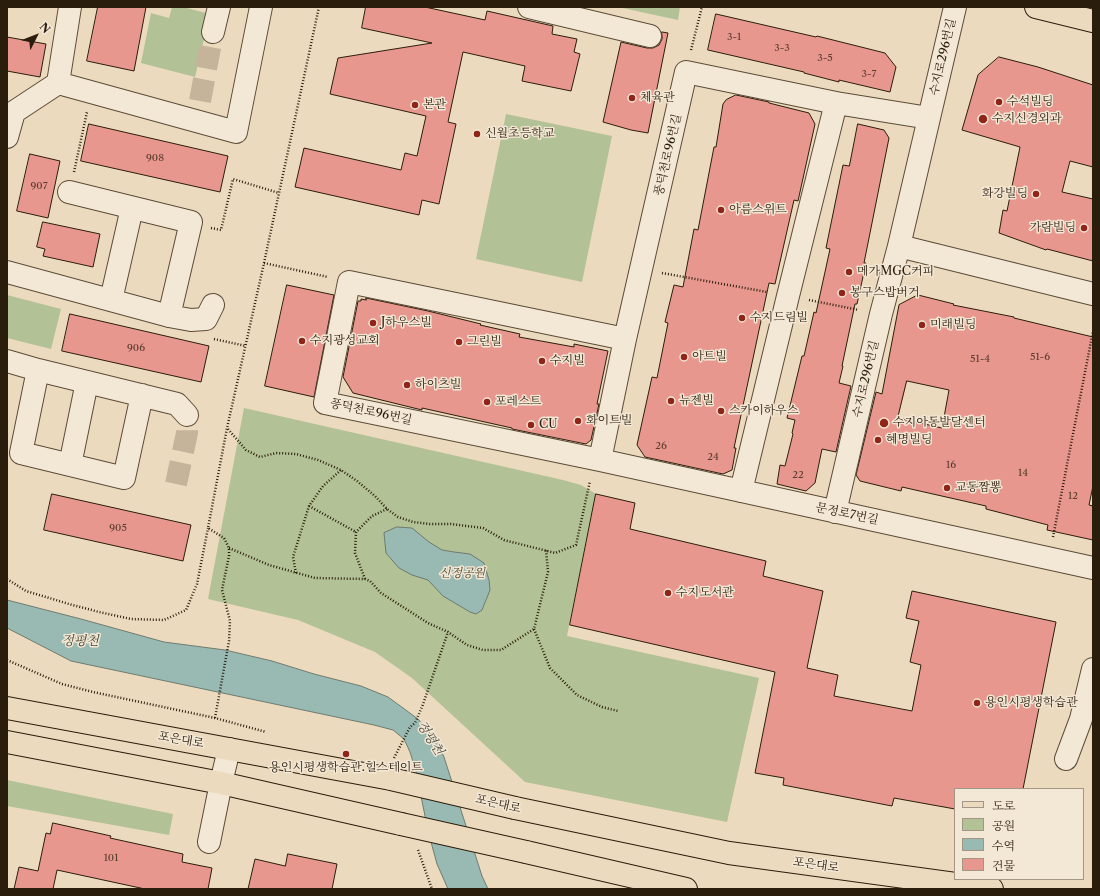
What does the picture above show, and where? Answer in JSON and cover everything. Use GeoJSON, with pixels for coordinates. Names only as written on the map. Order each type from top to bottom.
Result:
{"type":"FeatureCollection","features":[{"type":"Feature","properties":{"kind":"main road"},"geometry":{"type":"LineString","coordinates":[[1036,7],[1093,22]]}},
{"type":"Feature","properties":{"kind":"main road","name":"포은대로"},"geometry":{"type":"LineString","coordinates":[[7,708],[229,749],[392,769],[514,808],[729,853],[992,889]]}},
{"type":"Feature","properties":{"kind":"main road"},"geometry":{"type":"LineString","coordinates":[[7,742],[221,783],[686,889]]}},
{"type":"Feature","properties":{"kind":"street"},"geometry":{"type":"LineString","coordinates":[[58,83],[70,7]]}},
{"type":"Feature","properties":{"kind":"street"},"geometry":{"type":"LineString","coordinates":[[213,32],[219,7]]}},
{"type":"Feature","properties":{"kind":"street"},"geometry":{"type":"LineString","coordinates":[[7,137],[10,111],[58,83],[236,132],[261,7]]}},
{"type":"Feature","properties":{"kind":"street"},"geometry":{"type":"LineString","coordinates":[[529,7],[650,36]]}},
{"type":"Feature","properties":{"kind":"street","name":"수지로296번길"},"geometry":{"type":"LineString","coordinates":[[835,512],[880,314],[899,246],[955,7]]}},
{"type":"Feature","properties":{"kind":"street"},"geometry":{"type":"LineString","coordinates":[[686,72],[836,103],[929,118]]}},
{"type":"Feature","properties":{"kind":"street","name":"풍덕천로96번길"},"geometry":{"type":"LineString","coordinates":[[349,282],[325,403],[600,460],[625,340],[686,72]]}},
{"type":"Feature","properties":{"kind":"street"},"geometry":{"type":"LineString","coordinates":[[740,490],[836,103]]}},
{"type":"Feature","properties":{"kind":"street"},"geometry":{"type":"LineString","coordinates":[[69,192],[192,222],[169,316]]}},
{"type":"Feature","properties":{"kind":"street"},"geometry":{"type":"LineString","coordinates":[[111,300],[132,208]]}},
{"type":"Feature","properties":{"kind":"street"},"geometry":{"type":"LineString","coordinates":[[899,246],[1093,294]]}},
{"type":"Feature","properties":{"kind":"street"},"geometry":{"type":"LineString","coordinates":[[7,272],[169,316],[191,320],[206,319],[213,305]]}},
{"type":"Feature","properties":{"kind":"street"},"geometry":{"type":"LineString","coordinates":[[349,282],[625,340]]}},
{"type":"Feature","properties":{"kind":"street"},"geometry":{"type":"LineString","coordinates":[[7,361],[177,404],[187,415]]}},
{"type":"Feature","properties":{"kind":"street"},"geometry":{"type":"LineString","coordinates":[[38,370],[21,453],[124,478],[142,395]]}},
{"type":"Feature","properties":{"kind":"street"},"geometry":{"type":"LineString","coordinates":[[70,465],[87,382]]}},
{"type":"Feature","properties":{"kind":"street","name":"문정로7번길"},"geometry":{"type":"LineString","coordinates":[[600,460],[1093,568]]}},
{"type":"Feature","properties":{"kind":"street"},"geometry":{"type":"LineString","coordinates":[[1066,759],[1081,720],[1093,669]]}},
{"type":"Feature","properties":{"kind":"street"},"geometry":{"type":"LineString","coordinates":[[210,842],[229,749]]}},
{"type":"Feature","properties":{"kind":"path"},"geometry":{"type":"LineString","coordinates":[[7,579],[26,591],[68,604],[131,619],[164,620],[186,610],[197,584],[228,428],[319,7]]}},
{"type":"Feature","properties":{"kind":"path"},"geometry":{"type":"LineString","coordinates":[[686,72],[702,7]]}},
{"type":"Feature","properties":{"kind":"path"},"geometry":{"type":"LineString","coordinates":[[69,192],[92,92]]}},
{"type":"Feature","properties":{"kind":"path"},"geometry":{"type":"LineString","coordinates":[[192,222],[221,230],[233,179],[279,193]]}},
{"type":"Feature","properties":{"kind":"path"},"geometry":{"type":"LineString","coordinates":[[264,263],[349,282]]}},
{"type":"Feature","properties":{"kind":"path"},"geometry":{"type":"LineString","coordinates":[[641,270],[880,314]]}},
{"type":"Feature","properties":{"kind":"path"},"geometry":{"type":"LineString","coordinates":[[1048,558],[1093,331]]}},
{"type":"Feature","properties":{"kind":"path"},"geometry":{"type":"LineString","coordinates":[[228,428],[246,450],[260,457],[276,452],[296,454],[318,460],[341,470],[357,481],[375,496],[387,509],[398,517],[413,522],[451,524],[483,528],[504,540],[555,553],[576,545],[592,472],[600,460]]}},
{"type":"Feature","properties":{"kind":"path"},"geometry":{"type":"LineString","coordinates":[[296,573],[293,557],[310,506],[324,486],[341,470]]}},
{"type":"Feature","properties":{"kind":"path"},"geometry":{"type":"LineString","coordinates":[[310,506],[356,532]]}},
{"type":"Feature","properties":{"kind":"path"},"geometry":{"type":"LineString","coordinates":[[365,579],[355,553],[356,532],[372,516],[387,509]]}},
{"type":"Feature","properties":{"kind":"path"},"geometry":{"type":"LineString","coordinates":[[208,528],[224,538],[229,548],[229,556],[222,590],[230,621],[229,641],[215,718]]}},
{"type":"Feature","properties":{"kind":"path"},"geometry":{"type":"LineString","coordinates":[[229,548],[269,565],[315,578],[365,579],[381,593],[428,623],[448,632],[467,645],[483,650],[501,650],[534,629]]}},
{"type":"Feature","properties":{"kind":"path"},"geometry":{"type":"LineString","coordinates":[[546,550],[548,572],[534,629],[550,668],[577,695],[602,707],[618,711]]}},
{"type":"Feature","properties":{"kind":"path"},"geometry":{"type":"LineString","coordinates":[[392,769],[410,727],[415,723],[422,707],[448,632]]}},
{"type":"Feature","properties":{"kind":"green space"},"geometry":{"type":"Polygon","coordinates":[[[172,7],[183,7],[210,14],[195,77],[141,63],[151,13],[169,18],[172,7]]]}},
{"type":"Feature","properties":{"kind":"green space"},"geometry":{"type":"Polygon","coordinates":[[[618,7],[680,7],[678,20],[618,7]]]}},
{"type":"Feature","properties":{"kind":"green space"},"geometry":{"type":"Polygon","coordinates":[[[506,114],[612,136],[582,282],[476,259],[506,114]]]}},
{"type":"Feature","properties":{"kind":"green space"},"geometry":{"type":"Polygon","coordinates":[[[7,295],[61,309],[51,349],[7,338],[7,295]]]}},
{"type":"Feature","properties":{"kind":"green space","name":"신정공원"},"geometry":{"type":"Polygon","coordinates":[[[244,408],[563,480],[581,485],[596,494],[567,636],[759,678],[727,822],[525,782],[412,678],[375,652],[298,620],[208,599],[244,408]]]}},
{"type":"Feature","properties":{"kind":"green space"},"geometry":{"type":"Polygon","coordinates":[[[7,780],[173,814],[169,835],[7,806],[7,780]]]}},
{"type":"Feature","properties":{"kind":"water"},"geometry":{"type":"Polygon","coordinates":[[[397,527],[412,528],[429,542],[442,550],[470,554],[484,563],[490,590],[482,610],[476,614],[470,612],[443,596],[428,580],[412,575],[399,568],[386,553],[384,533],[397,527]]]}},
{"type":"Feature","properties":{"kind":"water","name":"정평천"},"geometry":{"type":"Polygon","coordinates":[[[7,600],[164,642],[225,650],[272,661],[361,686],[388,697],[418,719],[436,740],[444,757],[482,876],[488,889],[448,889],[437,864],[428,831],[416,771],[410,752],[404,739],[393,730],[71,661],[7,628],[7,600]]]}},
{"type":"Feature","properties":{"kind":"building"},"geometry":{"type":"Polygon","coordinates":[[[98,7],[146,7],[134,71],[87,61],[98,7]]]}},
{"type":"Feature","properties":{"kind":"building","name":"본관"},"geometry":{"type":"Polygon","coordinates":[[[366,7],[425,7],[485,20],[487,11],[553,26],[552,34],[577,39],[574,52],[580,54],[571,91],[522,81],[525,66],[463,52],[448,122],[456,124],[439,204],[422,200],[419,215],[295,187],[304,148],[401,170],[405,153],[417,156],[426,116],[330,94],[338,58],[432,43],[362,28],[366,7]]]}},
{"type":"Feature","properties":{"kind":"building"},"geometry":{"type":"Polygon","coordinates":[[[716,14],[817,36],[885,53],[896,67],[890,92],[839,80],[839,82],[804,72],[708,50],[716,14]]]}},
{"type":"Feature","properties":{"kind":"building","name":"체육관"},"geometry":{"type":"Polygon","coordinates":[[[662,32],[668,33],[648,133],[603,122],[621,42],[653,48],[659,45],[662,39],[662,32]]]}},
{"type":"Feature","properties":{"kind":"building"},"geometry":{"type":"Polygon","coordinates":[[[7,37],[46,44],[40,77],[7,71],[7,37]]]}},
{"type":"Feature","properties":{"kind":"building"},"geometry":{"type":"Polygon","coordinates":[[[999,57],[1038,67],[1093,85],[1093,167],[1070,161],[1062,192],[1093,199],[1093,261],[1047,249],[1046,250],[999,233],[1003,210],[1007,211],[1020,147],[962,130],[978,75],[999,57]]]}},
{"type":"Feature","properties":{"kind":"building"},"geometry":{"type":"Polygon","coordinates":[[[736,95],[809,113],[815,124],[798,201],[794,200],[775,284],[769,283],[734,448],[736,448],[732,470],[723,474],[645,457],[637,445],[652,377],[657,378],[668,323],[665,322],[674,285],[683,287],[694,229],[698,230],[714,147],[716,147],[723,104],[726,100],[736,95]]]}},
{"type":"Feature","properties":{"kind":"building"},"geometry":{"type":"Polygon","coordinates":[[[89,124],[228,156],[220,192],[81,161],[89,124]]]}},
{"type":"Feature","properties":{"kind":"building"},"geometry":{"type":"Polygon","coordinates":[[[858,124],[884,130],[889,138],[864,263],[866,263],[857,304],[855,304],[839,383],[851,386],[836,452],[822,449],[815,483],[806,491],[777,484],[780,465],[785,466],[793,434],[795,420],[787,418],[814,312],[816,313],[830,249],[826,248],[843,165],[849,166],[858,124]]]}},
{"type":"Feature","properties":{"kind":"building"},"geometry":{"type":"Polygon","coordinates":[[[30,154],[60,161],[48,218],[17,211],[30,154]]]}},
{"type":"Feature","properties":{"kind":"building"},"geometry":{"type":"Polygon","coordinates":[[[43,222],[100,234],[93,267],[43,256],[45,249],[37,247],[43,222]]]}},
{"type":"Feature","properties":{"kind":"building","name":"수지광성교회"},"geometry":{"type":"Polygon","coordinates":[[[287,285],[334,295],[314,397],[265,386],[287,285]]]}},
{"type":"Feature","properties":{"kind":"building"},"geometry":{"type":"Polygon","coordinates":[[[918,295],[954,304],[953,305],[1014,317],[1093,337],[1093,486],[1089,505],[1093,506],[1093,540],[1047,530],[1048,525],[986,509],[986,506],[902,487],[901,491],[860,481],[856,475],[876,392],[882,394],[899,305],[918,295]],[[907,381],[898,418],[942,428],[949,390],[907,381]]]}},
{"type":"Feature","properties":{"kind":"building"},"geometry":{"type":"Polygon","coordinates":[[[366,298],[481,324],[480,325],[520,334],[519,337],[574,347],[574,344],[608,351],[591,440],[586,444],[512,429],[422,408],[422,410],[353,393],[343,377],[358,301],[361,301],[361,299],[366,300],[366,298]]]}},
{"type":"Feature","properties":{"kind":"building"},"geometry":{"type":"Polygon","coordinates":[[[70,314],[209,346],[201,382],[62,351],[70,314]]]}},
{"type":"Feature","properties":{"kind":"building"},"geometry":{"type":"Polygon","coordinates":[[[52,494],[191,525],[183,561],[44,530],[52,494]]]}},
{"type":"Feature","properties":{"kind":"building","name":"용인시평생학습관"},"geometry":{"type":"Polygon","coordinates":[[[596,494],[635,503],[630,529],[766,561],[763,576],[823,591],[807,668],[838,675],[834,696],[912,711],[921,665],[910,662],[919,621],[906,618],[912,591],[1056,622],[1023,788],[954,788],[954,809],[894,798],[892,806],[783,785],[784,778],[755,773],[775,672],[570,625],[596,494]]]}},
{"type":"Feature","properties":{"kind":"building"},"geometry":{"type":"Polygon","coordinates":[[[53,823],[111,836],[110,838],[183,854],[182,862],[212,868],[208,889],[145,889],[57,870],[53,889],[14,889],[19,867],[38,871],[46,833],[50,834],[53,823]]]}},
{"type":"Feature","properties":{"kind":"building"},"geometry":{"type":"Polygon","coordinates":[[[288,854],[337,864],[332,889],[248,889],[255,859],[285,866],[288,854]]]}},
{"type":"Feature","properties":{"kind":"tunnel"},"geometry":{"type":"LineString","coordinates":[[200,101],[213,32]]}},
{"type":"Feature","properties":{"kind":"tunnel"},"geometry":{"type":"LineString","coordinates":[[176,484],[187,433],[187,415]]}},
{"type":"Feature","properties":{"kind":"place","name":"체육관"},"geometry":{"type":"Point","coordinates":[632,98]}},
{"type":"Feature","properties":{"kind":"place","name":"수석빌딩"},"geometry":{"type":"Point","coordinates":[999,102]}},
{"type":"Feature","properties":{"kind":"place","name":"본관"},"geometry":{"type":"Point","coordinates":[415,105]}},
{"type":"Feature","properties":{"kind":"place","name":"수지신경외과"},"geometry":{"type":"Point","coordinates":[983,119]}},
{"type":"Feature","properties":{"kind":"place","name":"신월초등학교"},"geometry":{"type":"Point","coordinates":[477,134]}},
{"type":"Feature","properties":{"kind":"place","name":"화강빌딩"},"geometry":{"type":"Point","coordinates":[1036,194]}},
{"type":"Feature","properties":{"kind":"place","name":"아름스위트"},"geometry":{"type":"Point","coordinates":[721,210]}},
{"type":"Feature","properties":{"kind":"place","name":"가람빌딩"},"geometry":{"type":"Point","coordinates":[1084,228]}},
{"type":"Feature","properties":{"kind":"place","name":"메가MGC커피"},"geometry":{"type":"Point","coordinates":[849,272]}},
{"type":"Feature","properties":{"kind":"place","name":"봉구스밥버거"},"geometry":{"type":"Point","coordinates":[842,293]}},
{"type":"Feature","properties":{"kind":"place","name":"수지드림빌"},"geometry":{"type":"Point","coordinates":[742,318]}},
{"type":"Feature","properties":{"kind":"place","name":"J하우스빌"},"geometry":{"type":"Point","coordinates":[373,323]}},
{"type":"Feature","properties":{"kind":"place","name":"미래빌딩"},"geometry":{"type":"Point","coordinates":[922,325]}},
{"type":"Feature","properties":{"kind":"place","name":"수지광성교회"},"geometry":{"type":"Point","coordinates":[302,341]}},
{"type":"Feature","properties":{"kind":"place","name":"그린빌"},"geometry":{"type":"Point","coordinates":[459,342]}},
{"type":"Feature","properties":{"kind":"place","name":"아트빌"},"geometry":{"type":"Point","coordinates":[684,357]}},
{"type":"Feature","properties":{"kind":"place","name":"수지빌"},"geometry":{"type":"Point","coordinates":[542,361]}},
{"type":"Feature","properties":{"kind":"place","name":"하이츠빌"},"geometry":{"type":"Point","coordinates":[407,385]}},
{"type":"Feature","properties":{"kind":"place","name":"뉴젠빌"},"geometry":{"type":"Point","coordinates":[671,401]}},
{"type":"Feature","properties":{"kind":"place","name":"포레스트"},"geometry":{"type":"Point","coordinates":[487,402]}},
{"type":"Feature","properties":{"kind":"place","name":"스카이하우스"},"geometry":{"type":"Point","coordinates":[721,411]}},
{"type":"Feature","properties":{"kind":"place","name":"화이트빌"},"geometry":{"type":"Point","coordinates":[578,421]}},
{"type":"Feature","properties":{"kind":"place","name":"수지아동발달센터"},"geometry":{"type":"Point","coordinates":[884,423]}},
{"type":"Feature","properties":{"kind":"place","name":"CU"},"geometry":{"type":"Point","coordinates":[531,425]}},
{"type":"Feature","properties":{"kind":"place","name":"혜명빌딩"},"geometry":{"type":"Point","coordinates":[878,440]}},
{"type":"Feature","properties":{"kind":"place","name":"교동짬뽕"},"geometry":{"type":"Point","coordinates":[947,488]}},
{"type":"Feature","properties":{"kind":"place","name":"수지도서관"},"geometry":{"type":"Point","coordinates":[668,593]}},
{"type":"Feature","properties":{"kind":"place","name":"용인시평생학습관"},"geometry":{"type":"Point","coordinates":[977,703]}},
{"type":"Feature","properties":{"kind":"place","name":"용인시평생학습관.힐스테이트"},"geometry":{"type":"Point","coordinates":[346,754]}}]}
